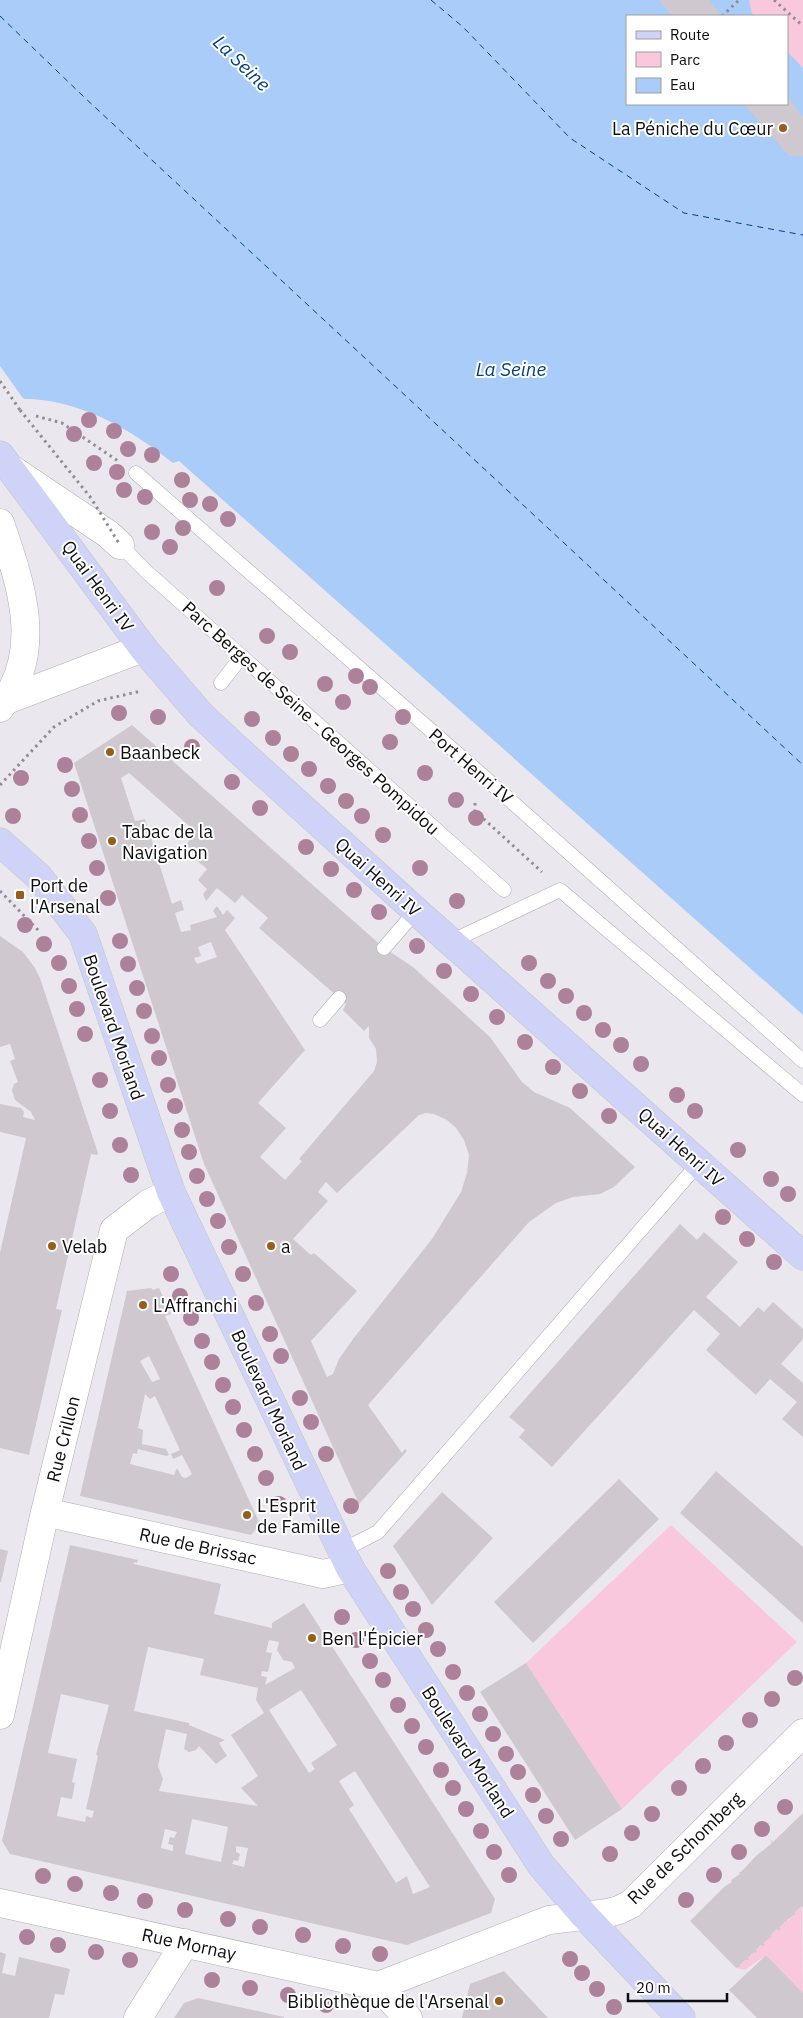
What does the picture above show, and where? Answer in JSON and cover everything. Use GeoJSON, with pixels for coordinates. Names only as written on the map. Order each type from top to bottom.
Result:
{"type":"FeatureCollection","features":[{"type":"Feature","properties":{"kind":"main road","name":"Quai Henri IV"},"geometry":{"type":"LineString","coordinates":[[6,462],[144,648],[170,680],[233,746],[803,1256]]}},
{"type":"Feature","properties":{"kind":"main road","name":"Boulevard Morland"},"geometry":{"type":"LineString","coordinates":[[0,842],[39,877],[83,934],[171,1192],[345,1560],[541,1865],[584,1915],[681,2018]]}},
{"type":"Feature","properties":{"kind":"street"},"geometry":{"type":"LineString","coordinates":[[6,462],[108,534],[120,545]]}},
{"type":"Feature","properties":{"kind":"street"},"geometry":{"type":"LineString","coordinates":[[0,523],[18,576],[26,614],[25,649],[17,683],[3,704]]}},
{"type":"Feature","properties":{"kind":"street"},"geometry":{"type":"LineString","coordinates":[[3,704],[144,648]]}},
{"type":"Feature","properties":{"kind":"street","name":"Rue Crillon"},"geometry":{"type":"LineString","coordinates":[[0,1715],[45,1512],[114,1230],[148,1204],[171,1192]]}},
{"type":"Feature","properties":{"kind":"street","name":"Rue de Brissac"},"geometry":{"type":"LineString","coordinates":[[45,1512],[324,1574],[345,1560]]}},
{"type":"Feature","properties":{"kind":"street","name":"Rue de Schomberg"},"geometry":{"type":"LineString","coordinates":[[378,1986],[536,1924],[549,1920],[608,1913],[631,1904],[803,1733]]}},
{"type":"Feature","properties":{"kind":"street","name":"Rue Mornay"},"geometry":{"type":"LineString","coordinates":[[0,1903],[378,1986]]}},
{"type":"Feature","properties":{"kind":"street"},"geometry":{"type":"LineString","coordinates":[[138,2018],[185,1944]]}},
{"type":"Feature","properties":{"kind":"street"},"geometry":{"type":"LineString","coordinates":[[378,1986],[408,2018]]}},
{"type":"Feature","properties":{"kind":"lane","name":"Port Henri IV"},"geometry":{"type":"LineString","coordinates":[[136,473],[475,769],[803,1061]]}},
{"type":"Feature","properties":{"kind":"lane","name":"Parc Berges de Seine - Georges Pompidou"},"geometry":{"type":"LineString","coordinates":[[120,545],[148,573],[504,890]]}},
{"type":"Feature","properties":{"kind":"lane"},"geometry":{"type":"LineString","coordinates":[[221,683],[242,656]]}},
{"type":"Feature","properties":{"kind":"lane"},"geometry":{"type":"LineString","coordinates":[[450,942],[560,890],[803,1094]]}},
{"type":"Feature","properties":{"kind":"lane"},"geometry":{"type":"LineString","coordinates":[[384,948],[416,911]]}},
{"type":"Feature","properties":{"kind":"lane"},"geometry":{"type":"LineString","coordinates":[[320,1020],[338,998]]}},
{"type":"Feature","properties":{"kind":"lane"},"geometry":{"type":"LineString","coordinates":[[345,1560],[378,1532],[699,1163]]}},
{"type":"Feature","properties":{"kind":"path"},"geometry":{"type":"LineString","coordinates":[[723,15],[739,0]]}},
{"type":"Feature","properties":{"kind":"path"},"geometry":{"type":"LineString","coordinates":[[774,0],[803,26]]}},
{"type":"Feature","properties":{"kind":"path"},"geometry":{"type":"LineString","coordinates":[[0,381],[20,410],[91,498],[120,545]]}},
{"type":"Feature","properties":{"kind":"path"},"geometry":{"type":"LineString","coordinates":[[36,416],[62,423],[136,473]]}},
{"type":"Feature","properties":{"kind":"path"},"geometry":{"type":"LineString","coordinates":[[0,785],[54,727],[98,701],[139,692],[144,689]]}},
{"type":"Feature","properties":{"kind":"path"},"geometry":{"type":"LineString","coordinates":[[475,811],[533,863]]}},
{"type":"Feature","properties":{"kind":"green space"},"geometry":{"type":"Polygon","coordinates":[[[749,0],[803,0],[803,68],[788,52],[788,15],[754,15],[749,0]]]}},
{"type":"Feature","properties":{"kind":"green space"},"geometry":{"type":"Polygon","coordinates":[[[671,1525],[797,1642],[622,1809],[526,1663],[671,1525]]]}},
{"type":"Feature","properties":{"kind":"green space"},"geometry":{"type":"Polygon","coordinates":[[[802,1906],[803,1993],[766,1955],[745,1970],[736,1968],[739,1968],[745,1960],[748,1960],[761,1945],[764,1945],[763,1943],[772,1937],[771,1935],[777,1929],[780,1929],[802,1906]]]}},
{"type":"Feature","properties":{"kind":"water","name":"La Seine"},"geometry":{"type":"Polygon","coordinates":[[[0,0],[749,0],[754,15],[626,15],[626,105],[788,105],[788,52],[803,68],[803,1015],[179,461],[173,463],[154,448],[114,423],[71,406],[48,401],[0,400],[0,0]]]}},
{"type":"Feature","properties":{"kind":"pier"},"geometry":{"type":"Polygon","coordinates":[[[0,366],[22,397],[25,400],[0,402],[0,366]]]}},
{"type":"Feature","properties":{"kind":"building"},"geometry":{"type":"Polygon","coordinates":[[[659,0],[709,0],[721,15],[671,15],[659,0]]]}},
{"type":"Feature","properties":{"kind":"building","name":"La Péniche du Cœur"},"geometry":{"type":"Polygon","coordinates":[[[788,97],[803,117],[803,156],[789,156],[745,105],[788,105],[788,97]]]}},
{"type":"Feature","properties":{"kind":"building"},"geometry":{"type":"Polygon","coordinates":[[[132,725],[384,948],[413,967],[490,1037],[522,1082],[534,1092],[570,1108],[635,1167],[614,1187],[600,1194],[573,1197],[556,1203],[529,1222],[368,1405],[402,1453],[405,1449],[407,1451],[359,1504],[204,1164],[74,763],[132,725]],[[129,773],[121,778],[135,821],[145,819],[172,904],[181,900],[184,910],[175,913],[181,932],[191,930],[190,925],[217,917],[213,911],[217,906],[223,915],[227,910],[235,918],[225,930],[305,1050],[258,1103],[286,1128],[260,1157],[285,1180],[302,1161],[299,1159],[374,1071],[377,1062],[376,1049],[369,1038],[369,1026],[364,1031],[343,1010],[346,1004],[259,928],[268,918],[242,895],[235,903],[217,888],[206,901],[203,894],[207,889],[198,880],[207,869],[195,859],[199,855],[186,845],[196,832],[129,773]],[[211,942],[198,947],[201,956],[194,958],[197,964],[217,957],[211,942]],[[426,1113],[419,1115],[337,1193],[326,1182],[318,1192],[328,1201],[293,1239],[311,1255],[314,1253],[357,1291],[311,1341],[327,1377],[333,1374],[339,1359],[353,1339],[432,1239],[461,1192],[467,1173],[469,1155],[464,1140],[456,1128],[447,1120],[434,1114],[426,1113]]]}},
{"type":"Feature","properties":{"kind":"building"},"geometry":{"type":"Polygon","coordinates":[[[0,936],[23,952],[40,978],[98,1153],[97,1155],[91,1154],[56,1309],[62,1310],[29,1455],[0,1448],[0,1253],[26,1138],[0,1132],[0,1104],[21,1108],[24,1112],[23,1117],[35,1120],[31,1112],[15,1100],[12,1090],[14,1084],[18,1082],[10,1061],[15,1059],[10,1044],[0,1047],[0,936]]]}},
{"type":"Feature","properties":{"kind":"building"},"geometry":{"type":"Polygon","coordinates":[[[680,1224],[697,1240],[704,1232],[738,1262],[706,1297],[740,1327],[758,1307],[764,1312],[773,1302],[803,1329],[803,1339],[781,1364],[803,1383],[803,1437],[782,1419],[797,1402],[770,1379],[756,1395],[706,1350],[720,1334],[694,1310],[552,1467],[519,1437],[525,1430],[509,1417],[680,1224]]]}},
{"type":"Feature","properties":{"kind":"building"},"geometry":{"type":"Polygon","coordinates":[[[159,1288],[171,1314],[165,1316],[260,1524],[251,1535],[80,1496],[127,1291],[159,1288]],[[149,1356],[140,1361],[152,1382],[160,1379],[149,1356]],[[145,1394],[138,1428],[143,1430],[142,1444],[166,1449],[169,1455],[166,1456],[138,1449],[137,1454],[133,1453],[130,1464],[174,1475],[177,1468],[182,1477],[186,1478],[192,1474],[182,1455],[173,1459],[171,1454],[180,1450],[155,1396],[150,1399],[145,1394]]]}},
{"type":"Feature","properties":{"kind":"building"},"geometry":{"type":"Polygon","coordinates":[[[716,1471],[803,1547],[803,1623],[680,1513],[716,1471]]]}},
{"type":"Feature","properties":{"kind":"building"},"geometry":{"type":"Polygon","coordinates":[[[619,1479],[659,1519],[533,1643],[494,1602],[619,1479]]]}},
{"type":"Feature","properties":{"kind":"building"},"geometry":{"type":"Polygon","coordinates":[[[442,1492],[493,1538],[432,1605],[393,1546],[442,1492]]]}},
{"type":"Feature","properties":{"kind":"building"},"geometry":{"type":"Polygon","coordinates":[[[70,1545],[138,1560],[134,1564],[221,1584],[214,1614],[272,1628],[272,1623],[304,1603],[495,1899],[491,1913],[407,1945],[10,1854],[2,1841],[70,1545]],[[269,1640],[266,1652],[272,1653],[268,1672],[262,1671],[261,1676],[267,1677],[265,1685],[295,1668],[292,1662],[283,1660],[277,1650],[279,1642],[269,1640]],[[148,1647],[134,1711],[189,1723],[189,1725],[225,1740],[219,1743],[227,1756],[216,1764],[199,1746],[196,1750],[189,1752],[184,1749],[187,1734],[166,1729],[158,1766],[163,1779],[159,1791],[258,1806],[241,1788],[258,1776],[231,1735],[264,1713],[256,1700],[258,1688],[200,1675],[204,1659],[148,1647]],[[301,1690],[269,1710],[309,1773],[315,1769],[311,1763],[337,1745],[301,1690]],[[61,1694],[48,1753],[77,1759],[72,1782],[75,1783],[72,1799],[61,1797],[57,1816],[85,1822],[86,1816],[92,1818],[94,1811],[86,1809],[98,1756],[96,1755],[109,1705],[61,1694]],[[355,1771],[339,1781],[354,1805],[349,1809],[396,1883],[407,1876],[413,1894],[430,1887],[355,1771]],[[192,1819],[185,1854],[221,1862],[228,1827],[192,1819]],[[165,1829],[161,1848],[173,1851],[173,1845],[168,1844],[170,1837],[174,1838],[177,1832],[165,1829]],[[236,1846],[236,1852],[240,1854],[238,1861],[234,1860],[232,1864],[244,1867],[248,1848],[236,1846]]]}},
{"type":"Feature","properties":{"kind":"building"},"geometry":{"type":"Polygon","coordinates":[[[0,1549],[8,1551],[1,1582],[0,1582],[0,1549]]]}},
{"type":"Feature","properties":{"kind":"building"},"geometry":{"type":"Polygon","coordinates":[[[526,1663],[622,1809],[575,1840],[480,1692],[526,1663]]]}},
{"type":"Feature","properties":{"kind":"building"},"geometry":{"type":"Polygon","coordinates":[[[803,1813],[803,1908],[802,1906],[795,1912],[796,1914],[779,1928],[781,1929],[779,1931],[777,1929],[771,1935],[772,1937],[763,1943],[765,1945],[761,1945],[756,1950],[757,1952],[754,1952],[748,1958],[749,1960],[745,1960],[739,1966],[741,1967],[736,1968],[690,1921],[724,1887],[732,1882],[731,1880],[740,1874],[739,1872],[772,1843],[770,1839],[773,1842],[803,1813]]]}},
{"type":"Feature","properties":{"kind":"building"},"geometry":{"type":"Polygon","coordinates":[[[0,1952],[6,1954],[2,1973],[15,1976],[19,1957],[70,1969],[64,1995],[55,1994],[49,2018],[0,2018],[0,1952]]]}},
{"type":"Feature","properties":{"kind":"building"},"geometry":{"type":"Polygon","coordinates":[[[766,1955],[803,1993],[803,2018],[757,2018],[729,1990],[766,1955]]]}},
{"type":"Feature","properties":{"kind":"building","name":"Bibliothèque de l'Arsenal"},"geometry":{"type":"Polygon","coordinates":[[[504,1971],[548,2018],[462,2018],[470,1984],[504,1971]]]}},
{"type":"Feature","properties":{"kind":"building"},"geometry":{"type":"Polygon","coordinates":[[[198,1998],[284,2018],[174,2018],[184,2003],[198,1998]]]}},
{"type":"Feature","properties":{"kind":"ferry route"},"geometry":{"type":"LineString","coordinates":[[431,0],[463,27],[570,138],[684,213],[803,235]]}},
{"type":"Feature","properties":{"kind":"ferry route"},"geometry":{"type":"LineString","coordinates":[[0,16],[84,97],[803,765]]}},
{"type":"Feature","properties":{"kind":"place","name":"La Péniche du Cœur"},"geometry":{"type":"Point","coordinates":[783,128]}},
{"type":"Feature","properties":{"kind":"place","name":"Baanbeck"},"geometry":{"type":"Point","coordinates":[110,752]}},
{"type":"Feature","properties":{"kind":"place","name":"Tabac de la Navigation"},"geometry":{"type":"Point","coordinates":[112,841]}},
{"type":"Feature","properties":{"kind":"place","name":"Port de l'Arsenal"},"geometry":{"type":"Point","coordinates":[20,895]}},
{"type":"Feature","properties":{"kind":"place","name":"Velab"},"geometry":{"type":"Point","coordinates":[52,1246]}},
{"type":"Feature","properties":{"kind":"place","name":"a"},"geometry":{"type":"Point","coordinates":[271,1246]}},
{"type":"Feature","properties":{"kind":"place","name":"L'Affranchi"},"geometry":{"type":"Point","coordinates":[143,1305]}},
{"type":"Feature","properties":{"kind":"place","name":"L'Esprit de Famille"},"geometry":{"type":"Point","coordinates":[247,1515]}},
{"type":"Feature","properties":{"kind":"place","name":"Ben l'Épicier"},"geometry":{"type":"Point","coordinates":[312,1638]}},
{"type":"Feature","properties":{"kind":"place","name":"Bibliothèque de l'Arsenal"},"geometry":{"type":"Point","coordinates":[499,2001]}}]}
